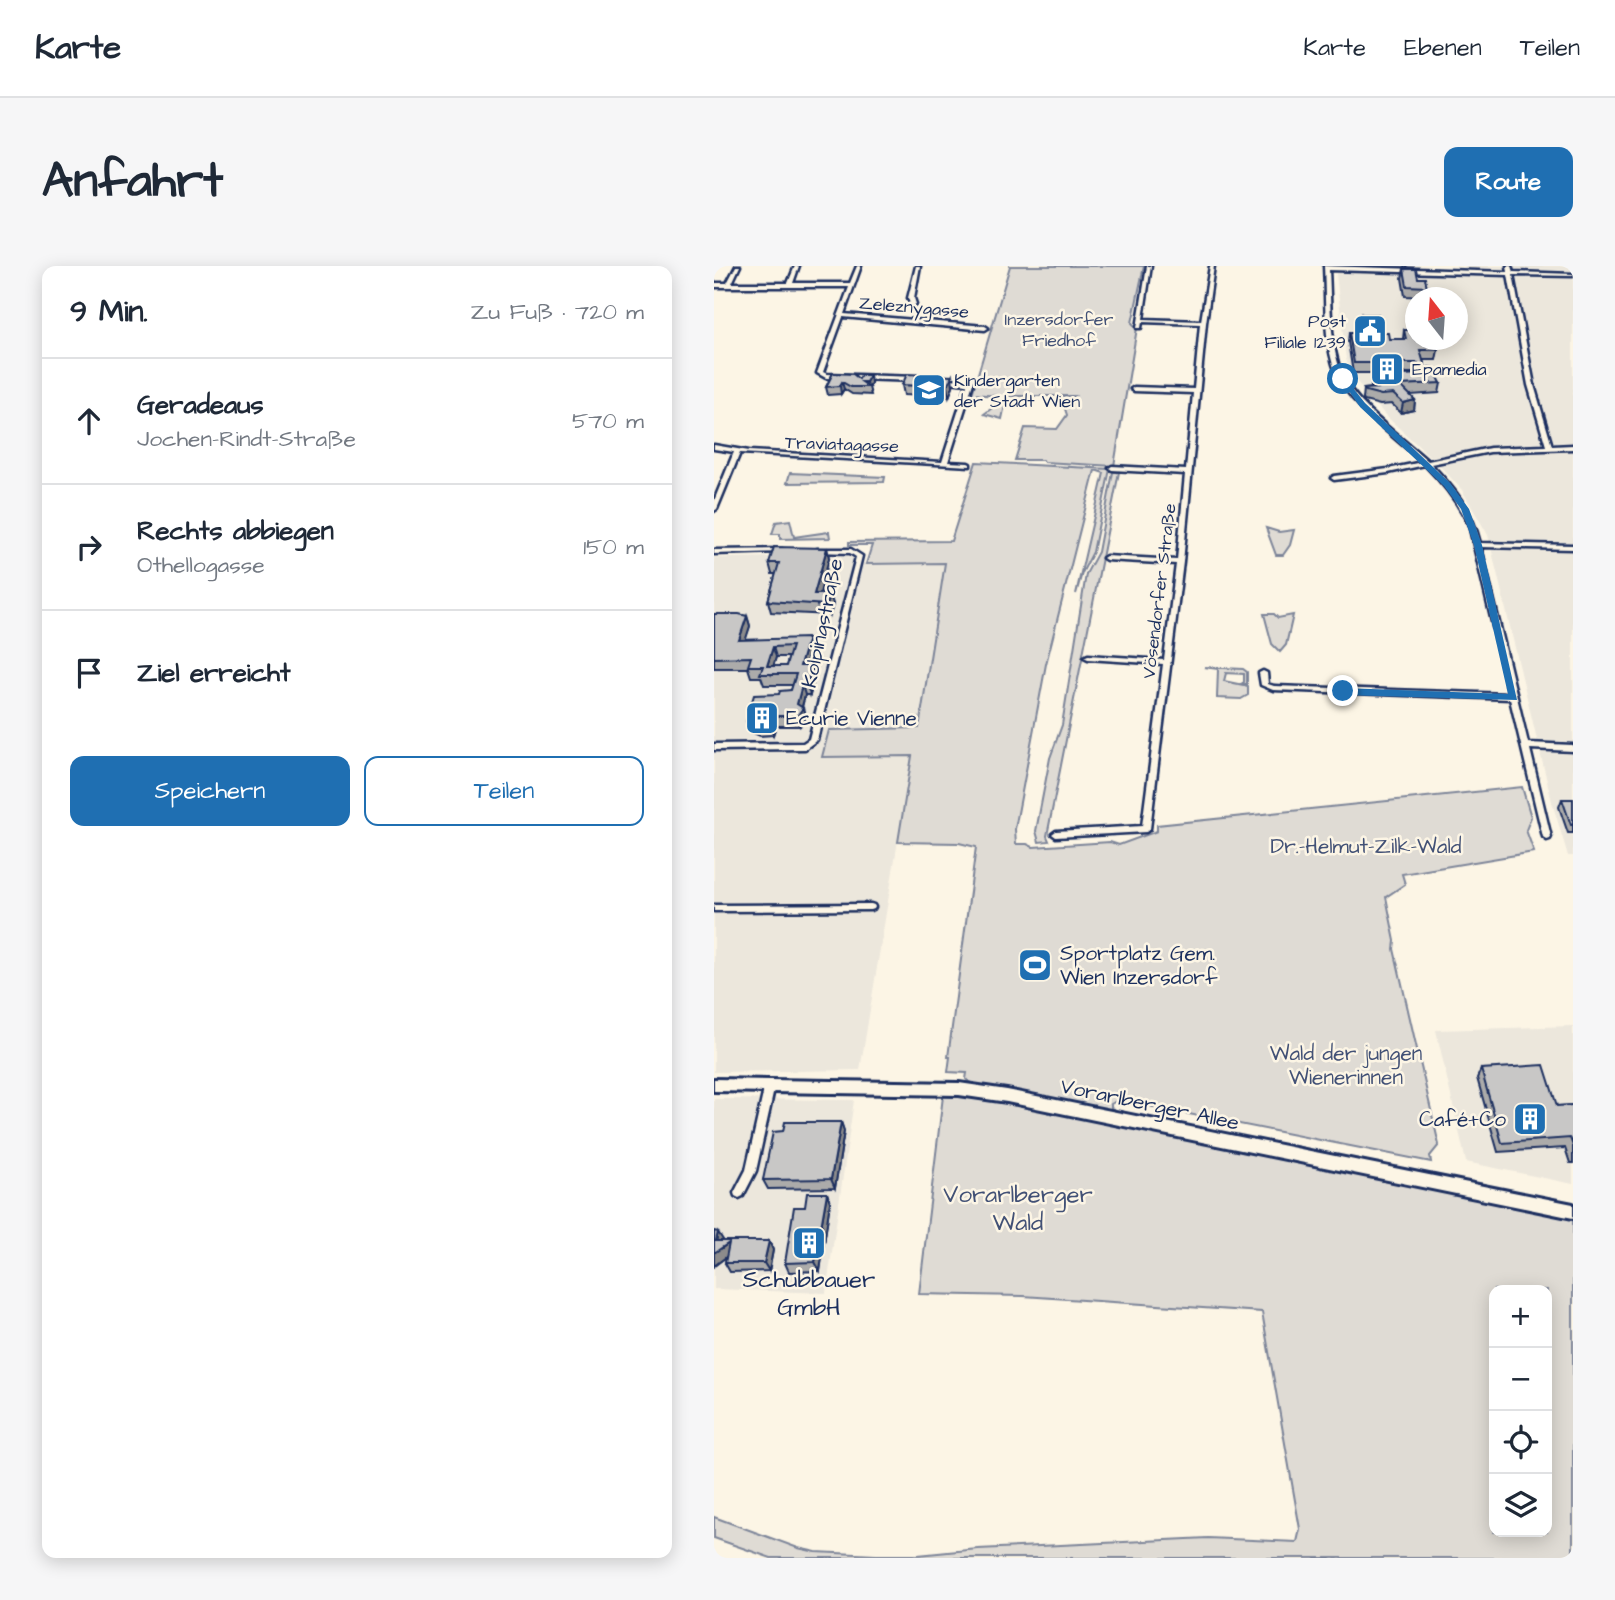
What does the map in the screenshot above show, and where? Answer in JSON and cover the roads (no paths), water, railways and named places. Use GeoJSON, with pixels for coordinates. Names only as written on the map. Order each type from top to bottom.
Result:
{"type":"FeatureCollection","features":[{"type":"Feature","properties":{"kind":"main road","name":"Vorarlberger Allee"},"geometry":{"type":"LineString","coordinates":[[714,1085],[959,1089],[1007,1096],[1573,1211]]}},
{"type":"Feature","properties":{"kind":"street"},"geometry":{"type":"LineString","coordinates":[[729,285],[738,266]]}},
{"type":"Feature","properties":{"kind":"street"},"geometry":{"type":"LineString","coordinates":[[790,285],[797,266]]}},
{"type":"Feature","properties":{"kind":"street"},"geometry":{"type":"LineString","coordinates":[[859,266],[827,348],[821,374],[969,382],[945,462]]}},
{"type":"Feature","properties":{"kind":"street"},"geometry":{"type":"LineString","coordinates":[[913,304],[911,298],[918,266]]}},
{"type":"Feature","properties":{"kind":"street"},"geometry":{"type":"LineString","coordinates":[[1149,266],[1140,324],[1203,323]]}},
{"type":"Feature","properties":{"kind":"street","name":"Vösendorfer Straße"},"geometry":{"type":"LineString","coordinates":[[1056,834],[1146,829],[1180,562],[1203,323],[1212,266]]}},
{"type":"Feature","properties":{"kind":"street"},"geometry":{"type":"LineString","coordinates":[[1547,837],[1469,516],[1460,500],[1426,464],[1356,398],[1339,372],[1335,360],[1326,267],[1510,270],[1573,275]]}},
{"type":"Feature","properties":{"kind":"street"},"geometry":{"type":"LineString","coordinates":[[1510,270],[1531,384],[1549,446]]}},
{"type":"Feature","properties":{"kind":"street"},"geometry":{"type":"LineString","coordinates":[[714,285],[852,285]]}},
{"type":"Feature","properties":{"kind":"street","name":"Zeleznygasse"},"geometry":{"type":"LineString","coordinates":[[840,315],[985,328]]}},
{"type":"Feature","properties":{"kind":"street"},"geometry":{"type":"LineString","coordinates":[[1134,389],[1197,391]]}},
{"type":"Feature","properties":{"kind":"street","name":"Traviatagasse"},"geometry":{"type":"LineString","coordinates":[[714,447],[737,452],[968,465]]}},
{"type":"Feature","properties":{"kind":"street"},"geometry":{"type":"LineString","coordinates":[[1334,478],[1426,464],[1490,450],[1573,447]]}},
{"type":"Feature","properties":{"kind":"street"},"geometry":{"type":"LineString","coordinates":[[714,509],[737,452]]}},
{"type":"Feature","properties":{"kind":"street"},"geometry":{"type":"LineString","coordinates":[[1112,468],[1189,472]]}},
{"type":"Feature","properties":{"kind":"street"},"geometry":{"type":"LineString","coordinates":[[1478,545],[1573,547]]}},
{"type":"Feature","properties":{"kind":"street","name":"Kolpingstraße"},"geometry":{"type":"LineString","coordinates":[[714,552],[796,551]]}},
{"type":"Feature","properties":{"kind":"street","name":"Kolpingstraße"},"geometry":{"type":"LineString","coordinates":[[714,747],[805,746],[813,740],[859,556],[851,551],[810,551]]}},
{"type":"Feature","properties":{"kind":"street"},"geometry":{"type":"LineString","coordinates":[[1106,558],[1180,562]]}},
{"type":"Feature","properties":{"kind":"street"},"geometry":{"type":"LineString","coordinates":[[1088,657],[1167,662]]}},
{"type":"Feature","properties":{"kind":"street"},"geometry":{"type":"LineString","coordinates":[[1263,673],[1265,685],[1273,688],[1514,697]]}},
{"type":"Feature","properties":{"kind":"street"},"geometry":{"type":"LineString","coordinates":[[1526,746],[1573,748]]}},
{"type":"Feature","properties":{"kind":"street"},"geometry":{"type":"LineString","coordinates":[[714,908],[872,907]]}},
{"type":"Feature","properties":{"kind":"street"},"geometry":{"type":"LineString","coordinates":[[739,1193],[751,1171],[770,1085]]}},
{"type":"Feature","properties":{"kind":"place","name":"Post Filiale 1239"},"geometry":{"type":"Point","coordinates":[1370,331]}},
{"type":"Feature","properties":{"kind":"place","name":"Epamedia"},"geometry":{"type":"Point","coordinates":[1387,369]}},
{"type":"Feature","properties":{"kind":"place","name":"Kindergarten der Stadt Wien"},"geometry":{"type":"Point","coordinates":[929,390]}},
{"type":"Feature","properties":{"kind":"place","name":"Ecurie Vienne"},"geometry":{"type":"Point","coordinates":[762,718]}},
{"type":"Feature","properties":{"kind":"place","name":"Sportplatz Gem. Wien Inzersdorf"},"geometry":{"type":"Point","coordinates":[1035,965]}},
{"type":"Feature","properties":{"kind":"place","name":"Café+Co"},"geometry":{"type":"Point","coordinates":[1530,1119]}},
{"type":"Feature","properties":{"kind":"place","name":"Schubbauer GmbH"},"geometry":{"type":"Point","coordinates":[809,1243]}},
{"type":"Feature","properties":{"kind":"park label","name":"Inzersdorfer Friedhof"},"geometry":{"type":"Point","coordinates":[1059,329]}},
{"type":"Feature","properties":{"kind":"park label","name":"Dr.-Helmut-Zilk-Wald"},"geometry":{"type":"Point","coordinates":[1366,846]}},
{"type":"Feature","properties":{"kind":"park label","name":"Wald der jungen Wienerinnen"},"geometry":{"type":"Point","coordinates":[1346,1065]}},
{"type":"Feature","properties":{"kind":"park label","name":"Vorarlberger Wald"},"geometry":{"type":"Point","coordinates":[1018,1208]}}]}
